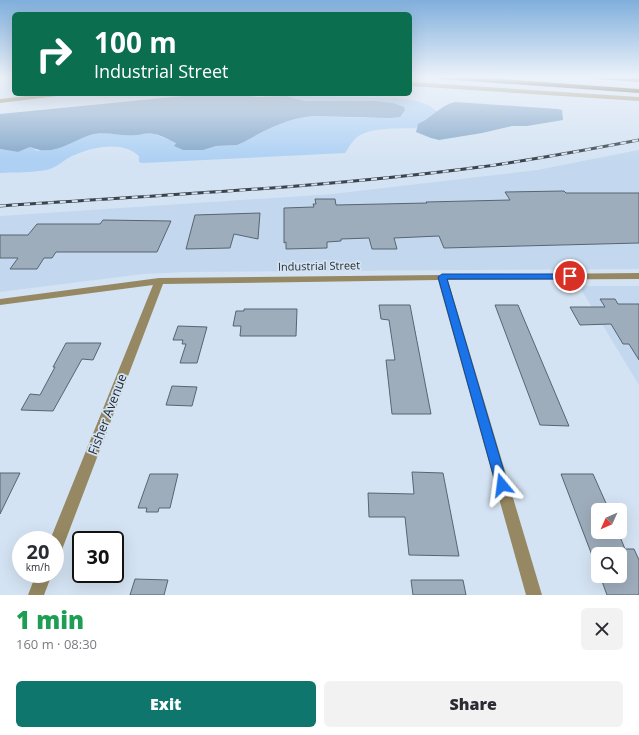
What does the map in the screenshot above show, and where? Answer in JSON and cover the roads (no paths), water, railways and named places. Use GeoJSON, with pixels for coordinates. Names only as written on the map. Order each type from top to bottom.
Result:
{"type":"FeatureCollection","features":[{"type":"Feature","properties":{"kind":"street","name":"Industrial Street"},"geometry":{"type":"LineString","coordinates":[[0,302],[159,281],[639,276]]}},
{"type":"Feature","properties":{"kind":"street"},"geometry":{"type":"LineString","coordinates":[[442,277],[534,595]]}},
{"type":"Feature","properties":{"kind":"street","name":"Fisher Avenue"},"geometry":{"type":"LineString","coordinates":[[61,531],[159,281]]}},
{"type":"Feature","properties":{"kind":"street"},"geometry":{"type":"LineString","coordinates":[[36,595],[41,583]]}},
{"type":"Feature","properties":{"kind":"railway"},"geometry":{"type":"LineString","coordinates":[[0,206],[300,186],[420,174],[520,161],[639,140]]}}]}
